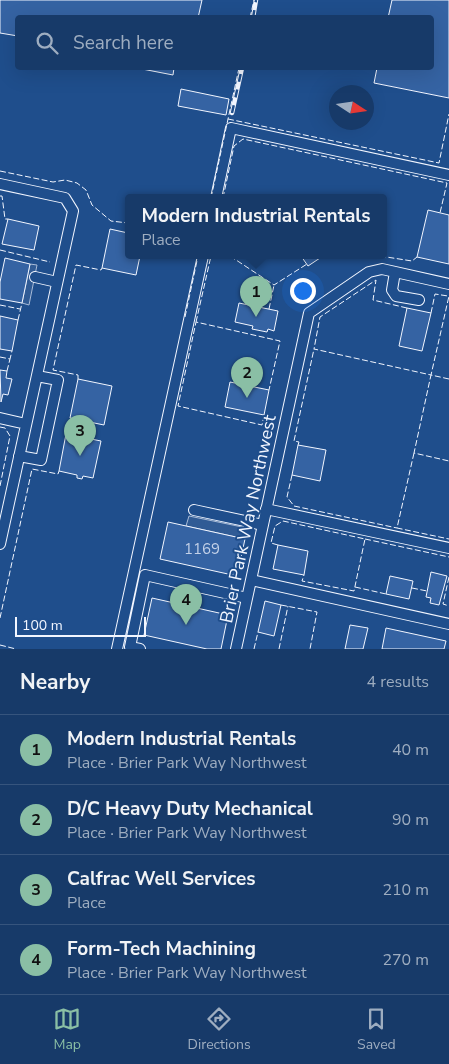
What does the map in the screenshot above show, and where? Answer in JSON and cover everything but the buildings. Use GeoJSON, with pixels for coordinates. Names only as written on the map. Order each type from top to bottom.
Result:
{"type":"FeatureCollection","features":[{"type":"Feature","properties":{"kind":"street"},"geometry":{"type":"LineString","coordinates":[[217,194],[231,128],[449,174]]}},
{"type":"Feature","properties":{"kind":"street"},"geometry":{"type":"LineString","coordinates":[[0,184],[65,198],[73,210],[0,544]]}},
{"type":"Feature","properties":{"kind":"street"},"geometry":{"type":"LineString","coordinates":[[117,649],[202,259]]}},
{"type":"Feature","properties":{"kind":"street","name":"Brier Park Way Northwest"},"geometry":{"type":"LineString","coordinates":[[236,649],[309,312],[369,272],[382,269],[449,284]]}},
{"type":"Feature","properties":{"kind":"street"},"geometry":{"type":"LineString","coordinates":[[395,272],[392,290],[396,296],[419,300]]}},
{"type":"Feature","properties":{"kind":"street"},"geometry":{"type":"LineString","coordinates":[[35,277],[57,282]]}},
{"type":"Feature","properties":{"kind":"street"},"geometry":{"type":"LineString","coordinates":[[19,456],[41,460],[58,380],[37,376]]}},
{"type":"Feature","properties":{"kind":"street"},"geometry":{"type":"LineString","coordinates":[[0,418],[26,424]]}},
{"type":"Feature","properties":{"kind":"street"},"geometry":{"type":"LineString","coordinates":[[266,509],[449,548]]}},
{"type":"Feature","properties":{"kind":"street"},"geometry":{"type":"LineString","coordinates":[[194,510],[263,525]]}},
{"type":"Feature","properties":{"kind":"street"},"geometry":{"type":"LineString","coordinates":[[140,649],[130,647],[145,575],[247,598]]}},
{"type":"Feature","properties":{"kind":"street"},"geometry":{"type":"LineString","coordinates":[[251,580],[449,624]]}},
{"type":"Feature","properties":{"kind":"shaded area"},"geometry":{"type":"Polygon","coordinates":[[[30,264],[37,265],[29,305],[22,303],[30,264]]]}},
{"type":"Feature","properties":{"kind":"shaded area"},"geometry":{"type":"Polygon","coordinates":[[[189,516],[247,528],[245,539],[186,526],[189,516]]]}},
{"type":"Feature","properties":{"kind":"railway"},"geometry":{"type":"LineString","coordinates":[[254,15],[256,0]]}},
{"type":"Feature","properties":{"kind":"railway"},"geometry":{"type":"LineString","coordinates":[[232,113],[242,70]]}},
{"type":"Feature","properties":{"kind":"fence"},"geometry":{"type":"LineString","coordinates":[[251,15],[254,0]]}},
{"type":"Feature","properties":{"kind":"fence"},"geometry":{"type":"LineString","coordinates":[[212,194],[239,70]]}},
{"type":"Feature","properties":{"kind":"fence"},"geometry":{"type":"LineString","coordinates":[[228,119],[439,163],[449,114]]}},
{"type":"Feature","properties":{"kind":"fence"},"geometry":{"type":"LineString","coordinates":[[224,194],[234,146],[243,139],[447,183],[440,213]]}},
{"type":"Feature","properties":{"kind":"fence"},"geometry":{"type":"LineString","coordinates":[[0,171],[53,182],[65,180],[77,183],[86,190],[92,205],[111,221],[125,223]]}},
{"type":"Feature","properties":{"kind":"fence"},"geometry":{"type":"LineString","coordinates":[[0,196],[2,196],[5,219],[8,219]]}},
{"type":"Feature","properties":{"kind":"fence"},"geometry":{"type":"LineString","coordinates":[[0,250],[50,262]]}},
{"type":"Feature","properties":{"kind":"fence"},"geometry":{"type":"LineString","coordinates":[[387,257],[412,261],[417,257]]}},
{"type":"Feature","properties":{"kind":"fence"},"geometry":{"type":"LineString","coordinates":[[185,317],[197,259]]}},
{"type":"Feature","properties":{"kind":"fence"},"geometry":{"type":"LineString","coordinates":[[196,322],[210,259]]}},
{"type":"Feature","properties":{"kind":"fence"},"geometry":{"type":"LineString","coordinates":[[235,259],[274,285],[307,264]]}},
{"type":"Feature","properties":{"kind":"fence"},"geometry":{"type":"LineString","coordinates":[[78,379],[78,375],[53,370],[76,265],[101,270],[102,268]]}},
{"type":"Feature","properties":{"kind":"fence"},"geometry":{"type":"LineString","coordinates":[[407,308],[373,300],[376,280],[320,317],[314,349],[431,375],[449,296]]}},
{"type":"Feature","properties":{"kind":"fence"},"geometry":{"type":"LineString","coordinates":[[269,309],[274,285]]}},
{"type":"Feature","properties":{"kind":"fence"},"geometry":{"type":"LineString","coordinates":[[431,313],[435,294],[448,296]]}},
{"type":"Feature","properties":{"kind":"fence"},"geometry":{"type":"LineString","coordinates":[[18,320],[22,303]]}},
{"type":"Feature","properties":{"kind":"fence"},"geometry":{"type":"LineString","coordinates":[[0,305],[20,309]]}},
{"type":"Feature","properties":{"kind":"fence"},"geometry":{"type":"LineString","coordinates":[[264,415],[262,425],[178,406],[196,322],[280,341],[269,390]]}},
{"type":"Feature","properties":{"kind":"fence"},"geometry":{"type":"LineString","coordinates":[[298,445],[299,442],[294,441],[314,349]]}},
{"type":"Feature","properties":{"kind":"fence"},"geometry":{"type":"LineString","coordinates":[[0,357],[10,359],[12,351]]}},
{"type":"Feature","properties":{"kind":"fence"},"geometry":{"type":"LineString","coordinates":[[7,371],[10,359]]}},
{"type":"Feature","properties":{"kind":"fence"},"geometry":{"type":"LineString","coordinates":[[449,379],[431,375],[414,453],[449,461]]}},
{"type":"Feature","properties":{"kind":"fence"},"geometry":{"type":"LineString","coordinates":[[66,434],[70,418]]}},
{"type":"Feature","properties":{"kind":"fence"},"geometry":{"type":"LineString","coordinates":[[0,427],[5,428],[10,436],[0,486]]}},
{"type":"Feature","properties":{"kind":"fence"},"geometry":{"type":"LineString","coordinates":[[414,453],[397,528],[449,539]]}},
{"type":"Feature","properties":{"kind":"fence"},"geometry":{"type":"LineString","coordinates":[[0,618],[32,469],[58,474],[59,471]]}},
{"type":"Feature","properties":{"kind":"fence"},"geometry":{"type":"LineString","coordinates":[[292,475],[287,497],[294,506],[397,528]]}},
{"type":"Feature","properties":{"kind":"fence"},"geometry":{"type":"LineString","coordinates":[[278,545],[271,543],[275,526],[283,521],[365,539],[354,591],[302,581],[304,575]]}},
{"type":"Feature","properties":{"kind":"fence"},"geometry":{"type":"LineString","coordinates":[[365,539],[449,557]]}},
{"type":"Feature","properties":{"kind":"fence"},"geometry":{"type":"LineString","coordinates":[[449,577],[443,604],[449,606]]}},
{"type":"Feature","properties":{"kind":"fence"},"geometry":{"type":"LineString","coordinates":[[355,587],[386,594]]}},
{"type":"Feature","properties":{"kind":"fence"},"geometry":{"type":"LineString","coordinates":[[412,588],[427,591]]}},
{"type":"Feature","properties":{"kind":"fence"},"geometry":{"type":"LineString","coordinates":[[281,605],[317,612],[310,649]]}},
{"type":"Feature","properties":{"kind":"fence"},"geometry":{"type":"LineString","coordinates":[[279,649],[288,606]]}},
{"type":"Feature","properties":{"kind":"fence"},"geometry":{"type":"LineString","coordinates":[[254,649],[258,632]]}},
{"type":"Feature","properties":{"kind":"fence"},"geometry":{"type":"LineString","coordinates":[[0,645],[16,649]]}},
{"type":"Feature","properties":{"kind":"place","name":"Modern Industrial Rentals"},"geometry":{"type":"Point","coordinates":[256,317]}},
{"type":"Feature","properties":{"kind":"place","name":"D/C Heavy Duty Mechanical"},"geometry":{"type":"Point","coordinates":[247,398]}},
{"type":"Feature","properties":{"kind":"place","name":"Calfrac Well Services"},"geometry":{"type":"Point","coordinates":[80,456]}},
{"type":"Feature","properties":{"kind":"place","name":"Form-Tech Machining"},"geometry":{"type":"Point","coordinates":[186,625]}}]}
